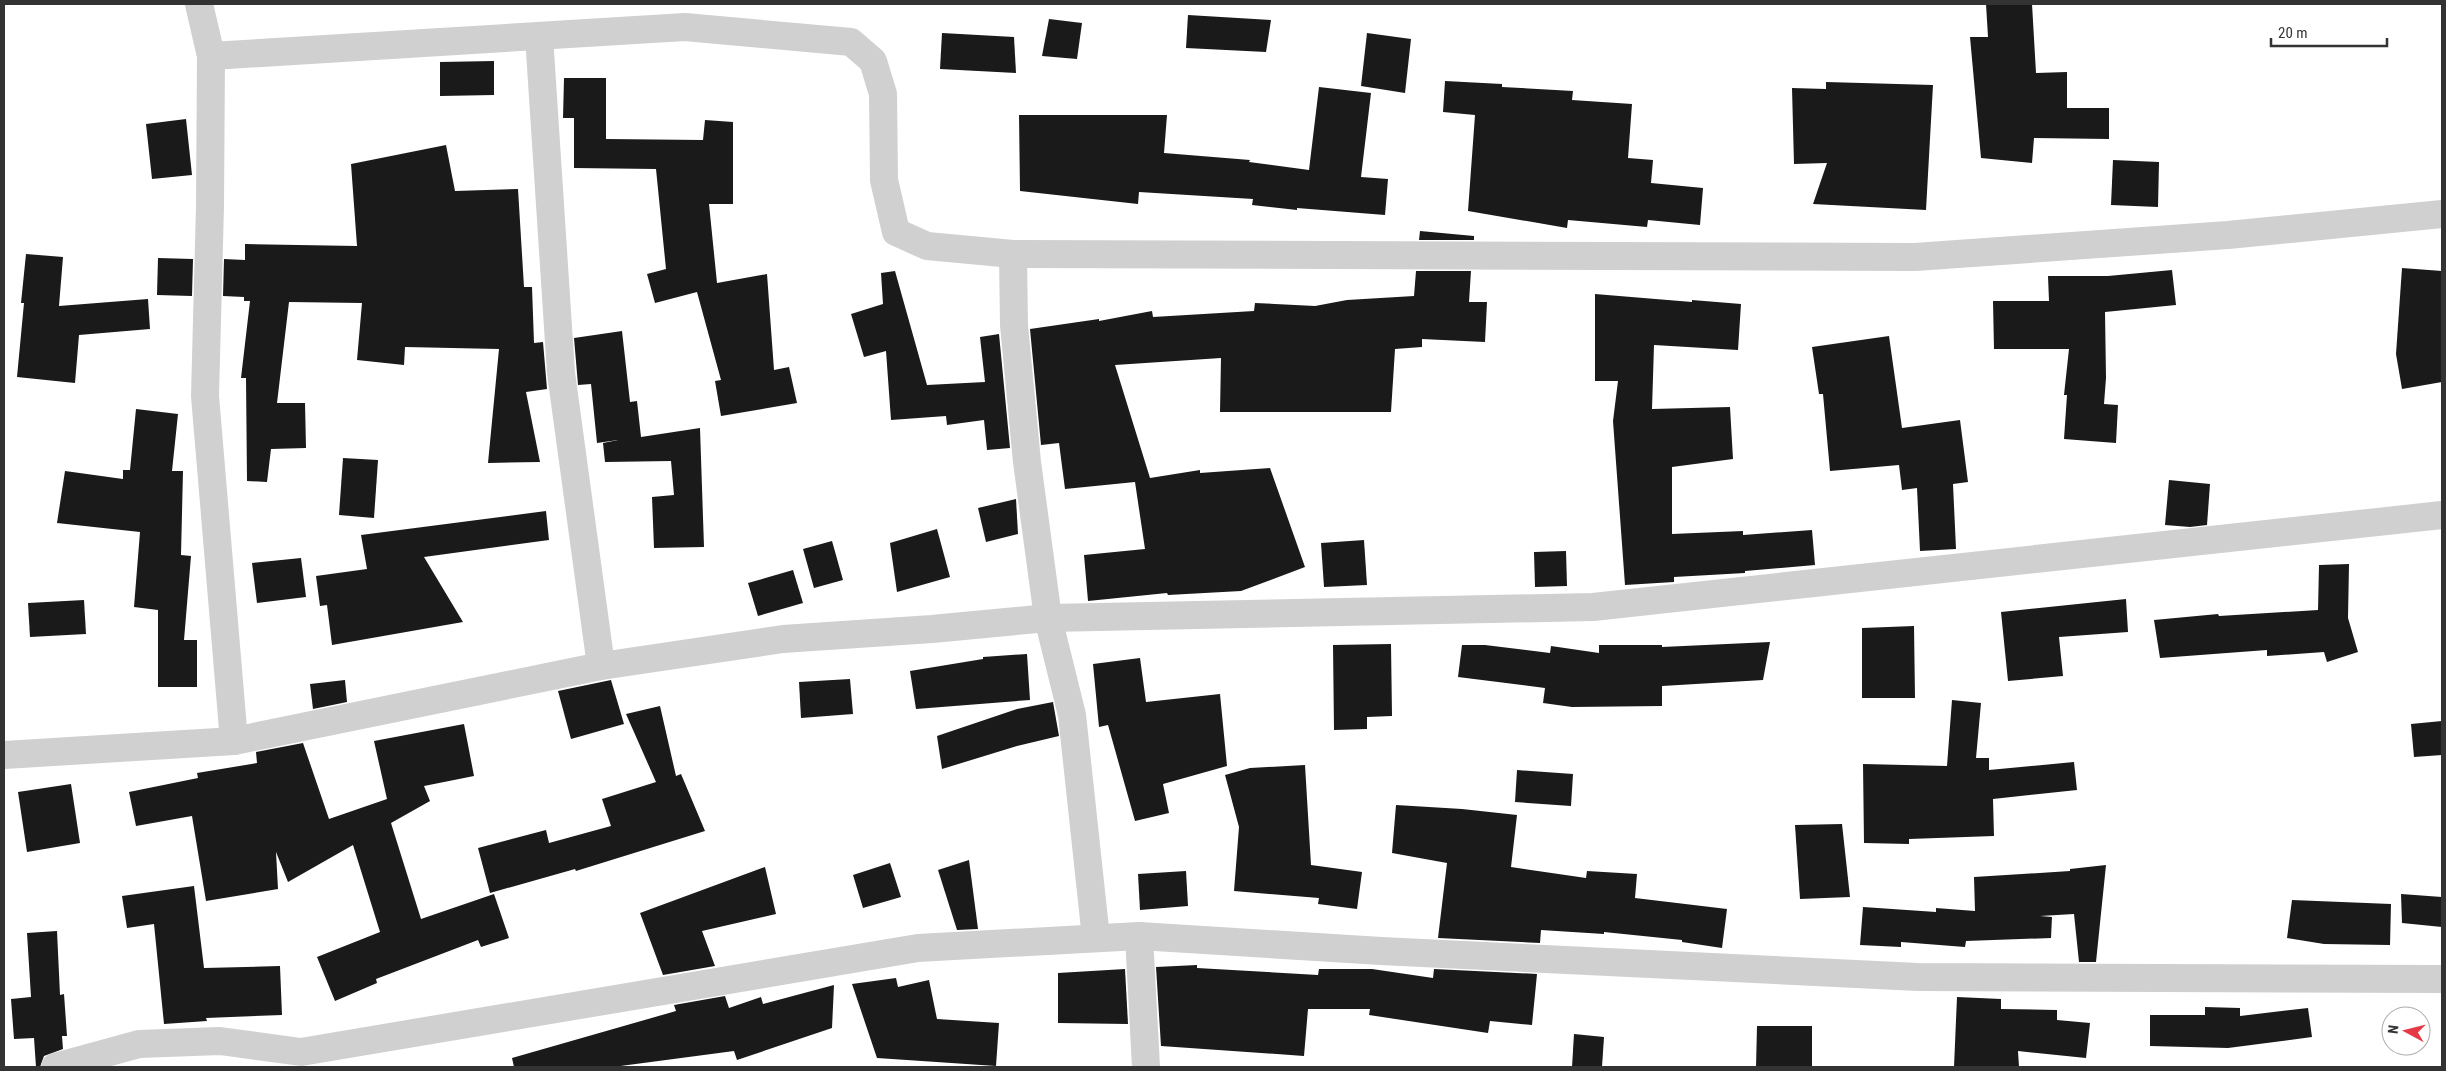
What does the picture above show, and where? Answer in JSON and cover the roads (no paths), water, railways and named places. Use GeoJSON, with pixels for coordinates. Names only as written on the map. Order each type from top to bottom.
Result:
{"type":"FeatureCollection","features":[{"type":"Feature","properties":{"kind":"street"},"geometry":{"type":"LineString","coordinates":[[199,4],[211,56],[205,396],[234,741]]}},
{"type":"Feature","properties":{"kind":"street"},"geometry":{"type":"LineString","coordinates":[[211,56],[684,27],[851,42],[873,61],[883,94],[884,180],[896,232],[927,246],[1013,254],[1915,257],[2228,235],[2442,214]]}},
{"type":"Feature","properties":{"kind":"street"},"geometry":{"type":"LineString","coordinates":[[539,36],[561,373],[601,666]]}},
{"type":"Feature","properties":{"kind":"street"},"geometry":{"type":"LineString","coordinates":[[1013,254],[1014,325],[1028,462],[1048,618],[1072,715],[1096,938]]}},
{"type":"Feature","properties":{"kind":"street"},"geometry":{"type":"LineString","coordinates":[[4,755],[234,741],[601,666],[782,639],[932,629],[1048,618],[1593,607],[2442,515]]}},
{"type":"Feature","properties":{"kind":"street"},"geometry":{"type":"LineString","coordinates":[[1139,936],[1146,1067]]}},
{"type":"Feature","properties":{"kind":"street"},"geometry":{"type":"LineString","coordinates":[[55,1067],[139,1044],[220,1041],[301,1052],[918,948],[1139,936],[1400,952],[1918,977],[2442,979]]}}]}
